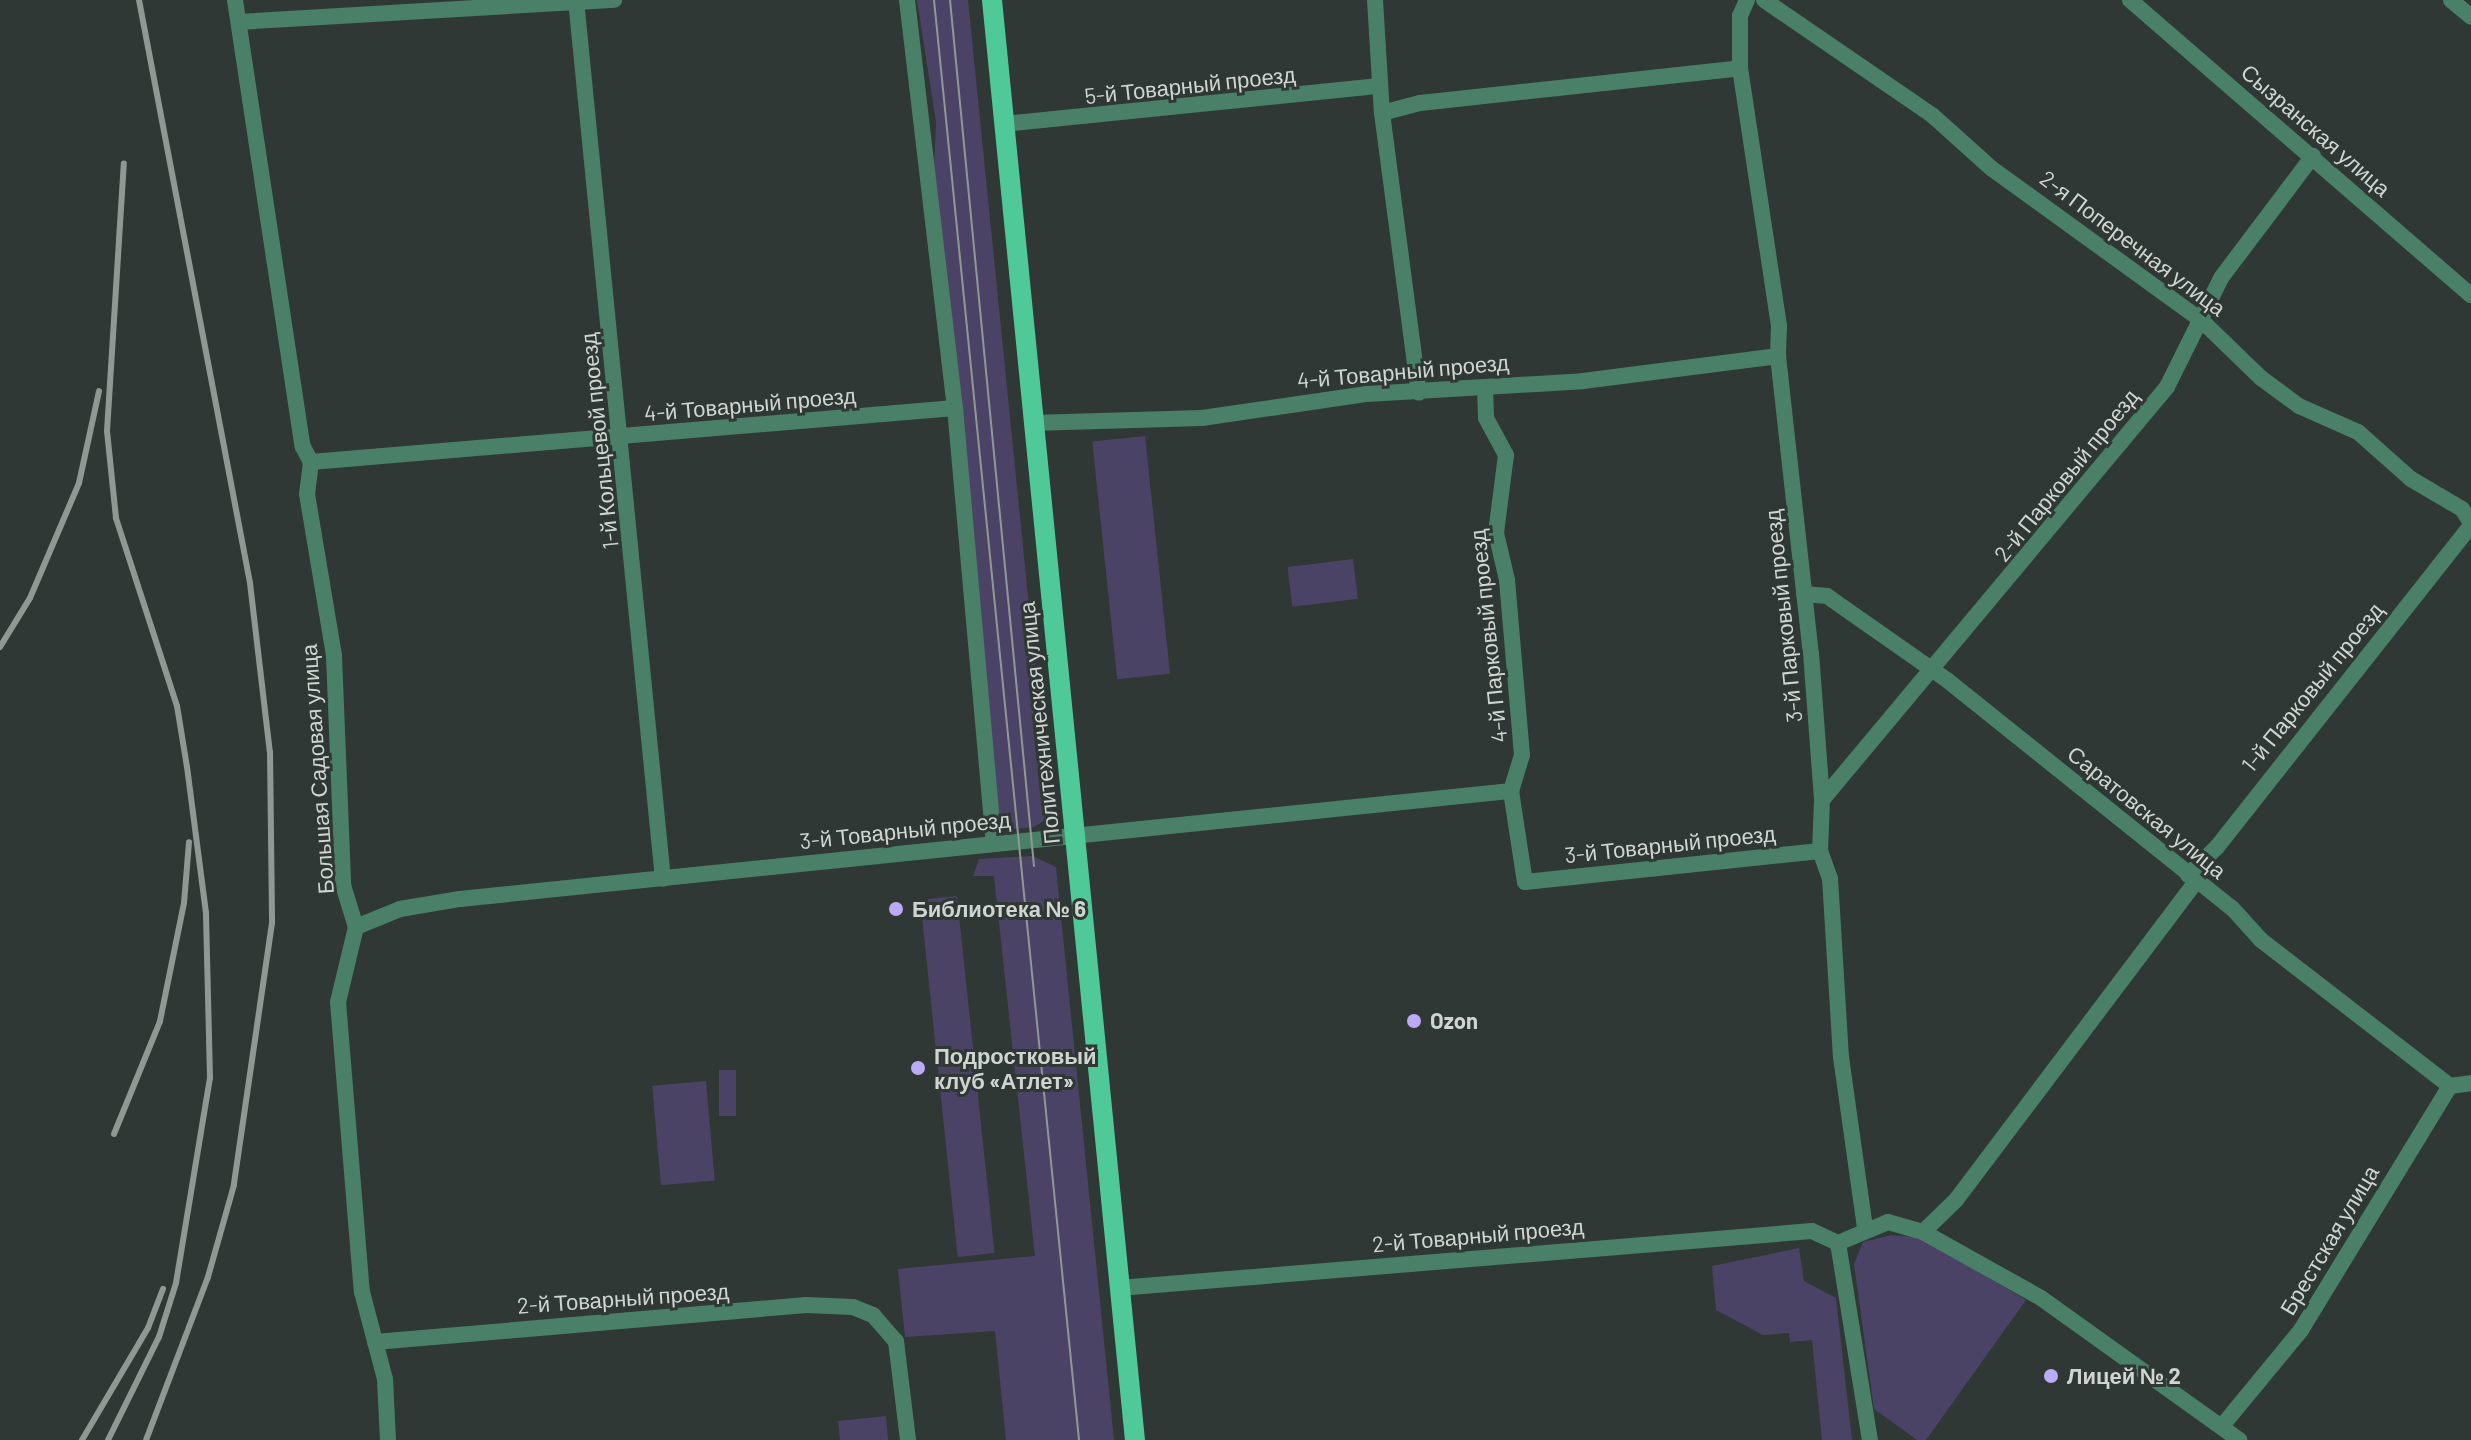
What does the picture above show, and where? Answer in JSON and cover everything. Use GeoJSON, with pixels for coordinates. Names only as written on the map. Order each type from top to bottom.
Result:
{"type":"FeatureCollection","features":[{"type":"Feature","properties":{"kind":"main road","name":"Политехническая улица"},"geometry":{"type":"LineString","coordinates":[[992,0],[1135,1440]]}},
{"type":"Feature","properties":{"kind":"street","name":"Большая Садовая улица"},"geometry":{"type":"LineString","coordinates":[[235,0],[256,160],[303,447],[311,462],[307,494],[334,656],[343,885],[356,927]]}},
{"type":"Feature","properties":{"kind":"street"},"geometry":{"type":"LineString","coordinates":[[239,22],[614,0]]}},
{"type":"Feature","properties":{"kind":"street"},"geometry":{"type":"LineString","coordinates":[[907,0],[955,408],[994,843]]}},
{"type":"Feature","properties":{"kind":"street"},"geometry":{"type":"LineString","coordinates":[[1375,0],[1382,113],[1419,393]]}},
{"type":"Feature","properties":{"kind":"street","name":"3-й Парковый проезд"},"geometry":{"type":"LineString","coordinates":[[1747,0],[1740,16],[1740,68],[1779,326],[1778,356],[1804,594],[1822,800],[1820,851],[1830,878],[1841,1057],[1865,1228]]}},
{"type":"Feature","properties":{"kind":"street","name":"2-я Поперечная улица"},"geometry":{"type":"LineString","coordinates":[[1764,0],[1932,115],[1991,168],[2201,320],[2261,378],[2299,406],[2358,432],[2411,479],[2470,519]]}},
{"type":"Feature","properties":{"kind":"street","name":"Сызранская улица"},"geometry":{"type":"LineString","coordinates":[[2130,0],[2471,295]]}},
{"type":"Feature","properties":{"kind":"street"},"geometry":{"type":"LineString","coordinates":[[2451,0],[2471,17]]}},
{"type":"Feature","properties":{"kind":"street","name":"1-й Кольцевой проезд"},"geometry":{"type":"LineString","coordinates":[[576,1],[589,96],[598,255],[614,345],[663,879]]}},
{"type":"Feature","properties":{"kind":"street"},"geometry":{"type":"LineString","coordinates":[[1382,113],[1420,103],[1740,68]]}},
{"type":"Feature","properties":{"kind":"street","name":"5-й Товарный проезд"},"geometry":{"type":"LineString","coordinates":[[1004,124],[1379,86]]}},
{"type":"Feature","properties":{"kind":"street","name":"2-й Парковый проезд"},"geometry":{"type":"LineString","coordinates":[[1822,800],[1934,670],[2167,387],[2221,278],[2313,156]]}},
{"type":"Feature","properties":{"kind":"street","name":"4-й Товарный проезд"},"geometry":{"type":"LineString","coordinates":[[1032,423],[1202,418],[1367,394],[1485,388],[1778,356]]}},
{"type":"Feature","properties":{"kind":"street","name":"4-й Парковый проезд"},"geometry":{"type":"LineString","coordinates":[[1485,388],[1486,418],[1506,455],[1496,533],[1507,580],[1522,755],[1511,791],[1525,882]]}},
{"type":"Feature","properties":{"kind":"street","name":"4-й Товарный проезд"},"geometry":{"type":"LineString","coordinates":[[311,462],[955,408]]}},
{"type":"Feature","properties":{"kind":"street","name":"1-й Парковый проезд"},"geometry":{"type":"LineString","coordinates":[[1923,1232],[1956,1200],[2192,879],[2470,519]]}},
{"type":"Feature","properties":{"kind":"street","name":"Саратовская улица"},"geometry":{"type":"LineString","coordinates":[[1804,594],[1827,596],[1934,670],[2450,1086]]}},
{"type":"Feature","properties":{"kind":"street","name":"3-й Товарный проезд"},"geometry":{"type":"LineString","coordinates":[[356,927],[400,909],[460,899],[1511,791]]}},
{"type":"Feature","properties":{"kind":"street","name":"3-й Товарный проезд"},"geometry":{"type":"LineString","coordinates":[[1525,882],[1820,851]]}},
{"type":"Feature","properties":{"kind":"street"},"geometry":{"type":"LineString","coordinates":[[356,927],[338,1002],[362,1292],[385,1379],[388,1440]]}},
{"type":"Feature","properties":{"kind":"street"},"geometry":{"type":"LineString","coordinates":[[2450,1086],[2471,1083]]}},
{"type":"Feature","properties":{"kind":"street","name":"Брестская улица"},"geometry":{"type":"LineString","coordinates":[[2222,1426],[2301,1330],[2450,1086]]}},
{"type":"Feature","properties":{"kind":"street"},"geometry":{"type":"LineString","coordinates":[[1870,1440],[1838,1243],[1865,1228],[1888,1222],[1923,1232],[2041,1298],[2190,1409],[2222,1426],[2239,1440]]}},
{"type":"Feature","properties":{"kind":"street","name":"2-й Товарный проезд"},"geometry":{"type":"LineString","coordinates":[[1119,1288],[1812,1231],[1838,1243]]}},
{"type":"Feature","properties":{"kind":"street","name":"2-й Товарный проезд"},"geometry":{"type":"LineString","coordinates":[[375,1342],[806,1305],[853,1307],[873,1315],[896,1341],[908,1440]]}},
{"type":"Feature","properties":{"kind":"shaded area"},"geometry":{"type":"Polygon","coordinates":[[[917,0],[968,0],[1049,805],[1045,820],[1034,827],[1012,829],[1000,824],[934,168],[936,122],[917,0]]]}},
{"type":"Feature","properties":{"kind":"shaded area"},"geometry":{"type":"Polygon","coordinates":[[[1145,436],[1170,674],[1117,679],[1092,442],[1145,436]]]}},
{"type":"Feature","properties":{"kind":"shaded area"},"geometry":{"type":"Polygon","coordinates":[[[1353,559],[1358,599],[1292,607],[1287,567],[1353,559]]]}},
{"type":"Feature","properties":{"kind":"shaded area"},"geometry":{"type":"Polygon","coordinates":[[[1033,856],[1056,867],[1114,1440],[1006,1440],[995,1331],[905,1337],[898,1269],[1035,1256],[994,876],[973,876],[979,859],[1033,856]]]}},
{"type":"Feature","properties":{"kind":"shaded area"},"geometry":{"type":"Polygon","coordinates":[[[957,896],[995,1253],[958,1257],[920,900],[957,896]]]}},
{"type":"Feature","properties":{"kind":"shaded area"},"geometry":{"type":"Polygon","coordinates":[[[719,1070],[736,1070],[736,1116],[719,1116],[719,1070]]]}},
{"type":"Feature","properties":{"kind":"shaded area"},"geometry":{"type":"Polygon","coordinates":[[[706,1081],[715,1181],[661,1185],[652,1086],[706,1081]]]}},
{"type":"Feature","properties":{"kind":"shaded area"},"geometry":{"type":"Polygon","coordinates":[[[1892,1235],[1923,1238],[2026,1300],[1926,1440],[1917,1440],[1874,1409],[1854,1264],[1863,1242],[1892,1235]]]}},
{"type":"Feature","properties":{"kind":"shaded area"},"geometry":{"type":"Polygon","coordinates":[[[1799,1248],[1804,1281],[1836,1298],[1852,1440],[1822,1440],[1812,1340],[1790,1342],[1789,1333],[1763,1335],[1716,1310],[1712,1266],[1799,1248]]]}},
{"type":"Feature","properties":{"kind":"shaded area"},"geometry":{"type":"Polygon","coordinates":[[[886,1416],[888,1440],[840,1440],[838,1421],[886,1416]]]}},
{"type":"Feature","properties":{"kind":"tram line"},"geometry":{"type":"LineString","coordinates":[[934,0],[1079,1440]]}},
{"type":"Feature","properties":{"kind":"tram line"},"geometry":{"type":"LineString","coordinates":[[950,0],[1034,866]]}},
{"type":"Feature","properties":{"kind":"railway"},"geometry":{"type":"LineString","coordinates":[[139,0],[250,583],[270,752],[272,923],[234,1185],[208,1277],[146,1440]]}},
{"type":"Feature","properties":{"kind":"railway"},"geometry":{"type":"LineString","coordinates":[[108,1440],[159,1337],[176,1283],[210,1078],[206,913],[187,767],[177,706],[116,518],[107,431],[124,164]]}},
{"type":"Feature","properties":{"kind":"railway"},"geometry":{"type":"LineString","coordinates":[[0,647],[30,598],[79,483],[99,391]]}},
{"type":"Feature","properties":{"kind":"railway"},"geometry":{"type":"LineString","coordinates":[[114,1134],[160,1021],[184,903],[189,842]]}},
{"type":"Feature","properties":{"kind":"railway"},"geometry":{"type":"LineString","coordinates":[[82,1440],[148,1328],[163,1289]]}},
{"type":"Feature","properties":{"kind":"place","name":"Библиотека № 6"},"geometry":{"type":"Point","coordinates":[896,909]}},
{"type":"Feature","properties":{"kind":"place","name":"Ozon"},"geometry":{"type":"Point","coordinates":[1414,1021]}},
{"type":"Feature","properties":{"kind":"place","name":"Подростковый клуб «Атлет»"},"geometry":{"type":"Point","coordinates":[918,1068]}},
{"type":"Feature","properties":{"kind":"place","name":"Лицей № 2"},"geometry":{"type":"Point","coordinates":[2051,1376]}}]}
